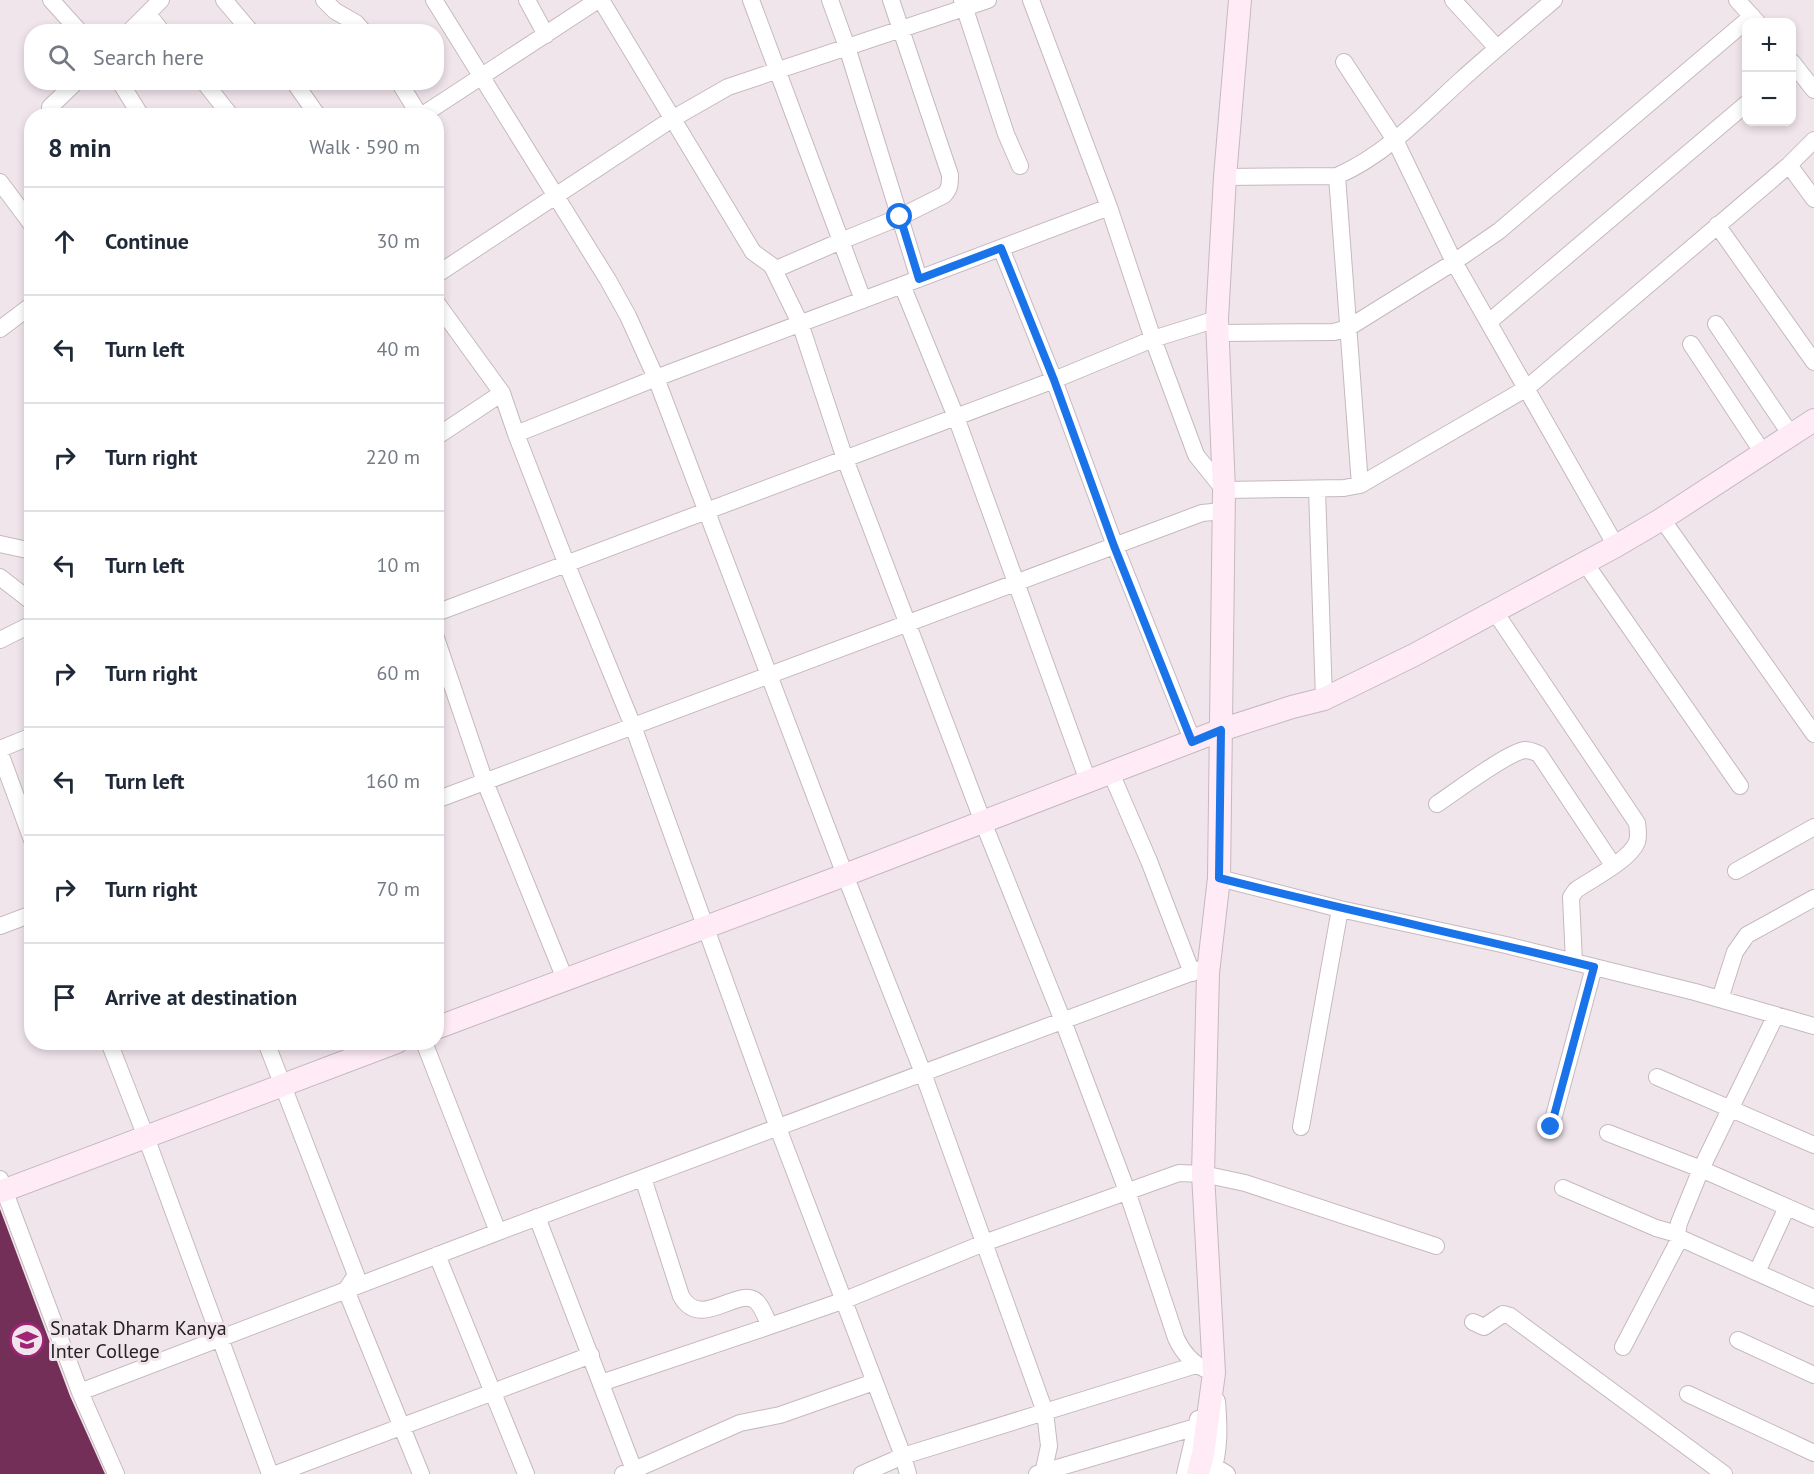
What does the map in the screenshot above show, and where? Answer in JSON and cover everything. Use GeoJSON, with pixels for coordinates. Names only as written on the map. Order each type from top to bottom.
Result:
{"type":"FeatureCollection","features":[{"type":"Feature","properties":{"kind":"street"},"geometry":{"type":"LineString","coordinates":[[51,0],[73,24]]}},
{"type":"Feature","properties":{"kind":"street"},"geometry":{"type":"LineString","coordinates":[[137,24],[161,0]]}},
{"type":"Feature","properties":{"kind":"street"},"geometry":{"type":"LineString","coordinates":[[224,0],[244,24]]}},
{"type":"Feature","properties":{"kind":"street"},"geometry":{"type":"LineString","coordinates":[[324,0],[335,11],[357,24]]}},
{"type":"Feature","properties":{"kind":"street"},"geometry":{"type":"LineString","coordinates":[[435,0],[608,280],[628,316],[656,378],[845,875],[923,1073],[1045,1412],[1049,1446],[1041,1473]]}},
{"type":"Feature","properties":{"kind":"street"},"geometry":{"type":"LineString","coordinates":[[527,0],[546,34]]}},
{"type":"Feature","properties":{"kind":"street"},"geometry":{"type":"LineString","coordinates":[[434,108],[599,0],[753,252],[771,265],[800,323],[845,459],[1127,1191],[1176,1338],[1184,1352],[1205,1369]]}},
{"type":"Feature","properties":{"kind":"street"},"geometry":{"type":"LineString","coordinates":[[751,0],[863,300]]}},
{"type":"Feature","properties":{"kind":"street"},"geometry":{"type":"LineString","coordinates":[[830,0],[847,47],[919,279]]}},
{"type":"Feature","properties":{"kind":"street"},"geometry":{"type":"LineString","coordinates":[[774,270],[900,217],[948,191],[950,174],[891,0]]}},
{"type":"Feature","properties":{"kind":"street"},"geometry":{"type":"LineString","coordinates":[[444,270],[672,119],[728,87],[901,29],[963,4],[988,0]]}},
{"type":"Feature","properties":{"kind":"street"},"geometry":{"type":"LineString","coordinates":[[1031,0],[1109,207],[1153,339],[1196,455],[1223,501]]}},
{"type":"Feature","properties":{"kind":"street"},"geometry":{"type":"LineString","coordinates":[[1211,1468],[1205,1369],[1200,969],[1219,878],[1223,501],[1218,326],[1225,177],[1240,0]]}},
{"type":"Feature","properties":{"kind":"street"},"geometry":{"type":"LineString","coordinates":[[1453,0],[1497,48]]}},
{"type":"Feature","properties":{"kind":"street"},"geometry":{"type":"LineString","coordinates":[[1225,177],[1337,176],[1353,169],[1395,140],[1554,0]]}},
{"type":"Feature","properties":{"kind":"street"},"geometry":{"type":"LineString","coordinates":[[1737,0],[1754,18]]}},
{"type":"Feature","properties":{"kind":"street"},"geometry":{"type":"LineString","coordinates":[[963,4],[1006,134],[1020,166]]}},
{"type":"Feature","properties":{"kind":"street"},"geometry":{"type":"LineString","coordinates":[[148,14],[156,24]]}},
{"type":"Feature","properties":{"kind":"street"},"geometry":{"type":"LineString","coordinates":[[444,610],[1054,380],[1153,339],[1218,326],[1334,332],[1348,328],[1499,231],[1742,30]]}},
{"type":"Feature","properties":{"kind":"street"},"geometry":{"type":"LineString","coordinates":[[1344,62],[1395,140],[1454,262],[1616,546]]}},
{"type":"Feature","properties":{"kind":"street"},"geometry":{"type":"LineString","coordinates":[[1796,70],[1814,90]]}},
{"type":"Feature","properties":{"kind":"street"},"geometry":{"type":"LineString","coordinates":[[50,107],[68,90]]}},
{"type":"Feature","properties":{"kind":"street"},"geometry":{"type":"LineString","coordinates":[[125,90],[136,108]]}},
{"type":"Feature","properties":{"kind":"street"},"geometry":{"type":"LineString","coordinates":[[210,90],[225,108]]}},
{"type":"Feature","properties":{"kind":"street"},"geometry":{"type":"LineString","coordinates":[[300,90],[312,108]]}},
{"type":"Feature","properties":{"kind":"street"},"geometry":{"type":"LineString","coordinates":[[404,90],[416,108]]}},
{"type":"Feature","properties":{"kind":"street"},"geometry":{"type":"LineString","coordinates":[[1489,322],[1742,108]]}},
{"type":"Feature","properties":{"kind":"street"},"geometry":{"type":"LineString","coordinates":[[444,797],[1202,513],[1223,501],[1360,485],[1527,388],[1789,165],[1814,140]]}},
{"type":"Feature","properties":{"kind":"street"},"geometry":{"type":"LineString","coordinates":[[1789,165],[1814,199]]}},
{"type":"Feature","properties":{"kind":"street"},"geometry":{"type":"LineString","coordinates":[[1337,176],[1360,485]]}},
{"type":"Feature","properties":{"kind":"street"},"geometry":{"type":"LineString","coordinates":[[0,182],[24,214]]}},
{"type":"Feature","properties":{"kind":"street"},"geometry":{"type":"LineString","coordinates":[[516,434],[656,378],[1109,207]]}},
{"type":"Feature","properties":{"kind":"street"},"geometry":{"type":"LineString","coordinates":[[1717,225],[1814,362]]}},
{"type":"Feature","properties":{"kind":"street"},"geometry":{"type":"LineString","coordinates":[[1001,248],[1054,380],[1114,546],[1192,742]]}},
{"type":"Feature","properties":{"kind":"street"},"geometry":{"type":"LineString","coordinates":[[902,285],[956,417],[1088,781]]}},
{"type":"Feature","properties":{"kind":"street"},"geometry":{"type":"LineString","coordinates":[[0,329],[24,311]]}},
{"type":"Feature","properties":{"kind":"street"},"geometry":{"type":"LineString","coordinates":[[444,313],[502,393],[567,565],[633,726],[777,1128],[845,1300],[908,1474]]}},
{"type":"Feature","properties":{"kind":"street"},"geometry":{"type":"LineString","coordinates":[[1716,324],[1791,435]]}},
{"type":"Feature","properties":{"kind":"street"},"geometry":{"type":"LineString","coordinates":[[1691,344],[1763,453]]}},
{"type":"Feature","properties":{"kind":"street"},"geometry":{"type":"LineString","coordinates":[[444,432],[502,393]]}},
{"type":"Feature","properties":{"kind":"street"},"geometry":{"type":"LineString","coordinates":[[444,1025],[845,875],[1221,730],[1324,699],[1414,655],[1616,546],[1662,519],[1814,420]]}},
{"type":"Feature","properties":{"kind":"street"},"geometry":{"type":"LineString","coordinates":[[1317,489],[1324,699]]}},
{"type":"Feature","properties":{"kind":"street"},"geometry":{"type":"LineString","coordinates":[[1662,519],[1814,734]]}},
{"type":"Feature","properties":{"kind":"street"},"geometry":{"type":"LineString","coordinates":[[0,544],[24,549]]}},
{"type":"Feature","properties":{"kind":"street"},"geometry":{"type":"LineString","coordinates":[[1585,562],[1740,786]]}},
{"type":"Feature","properties":{"kind":"street"},"geometry":{"type":"LineString","coordinates":[[0,577],[24,596]]}},
{"type":"Feature","properties":{"kind":"street"},"geometry":{"type":"LineString","coordinates":[[1494,612],[1637,823],[1639,834],[1635,847],[1628,855],[1576,890],[1571,897],[1574,962]]}},
{"type":"Feature","properties":{"kind":"street"},"geometry":{"type":"LineString","coordinates":[[0,640],[24,628]]}},
{"type":"Feature","properties":{"kind":"street"},"geometry":{"type":"LineString","coordinates":[[444,662],[484,782],[565,979]]}},
{"type":"Feature","properties":{"kind":"street"},"geometry":{"type":"LineString","coordinates":[[24,740],[0,751],[24,818]]}},
{"type":"Feature","properties":{"kind":"street"},"geometry":{"type":"LineString","coordinates":[[1437,804],[1501,762],[1519,752],[1532,751],[1539,754],[1613,865]]}},
{"type":"Feature","properties":{"kind":"street"},"geometry":{"type":"LineString","coordinates":[[1111,773],[1200,969]]}},
{"type":"Feature","properties":{"kind":"street"},"geometry":{"type":"LineString","coordinates":[[1736,871],[1814,826]]}},
{"type":"Feature","properties":{"kind":"street"},"geometry":{"type":"LineString","coordinates":[[1219,878],[1340,909],[1574,962],[1720,999],[1814,1026]]}},
{"type":"Feature","properties":{"kind":"street"},"geometry":{"type":"LineString","coordinates":[[1720,999],[1735,952],[1747,935],[1814,898]]}},
{"type":"Feature","properties":{"kind":"street"},"geometry":{"type":"LineString","coordinates":[[1301,1127],[1340,909]]}},
{"type":"Feature","properties":{"kind":"street"},"geometry":{"type":"LineString","coordinates":[[0,926],[24,918]]}},
{"type":"Feature","properties":{"kind":"street"},"geometry":{"type":"LineString","coordinates":[[1551,1127],[1594,967]]}},
{"type":"Feature","properties":{"kind":"street"},"geometry":{"type":"LineString","coordinates":[[80,1392],[537,1217],[1200,969]]}},
{"type":"Feature","properties":{"kind":"street"},"geometry":{"type":"LineString","coordinates":[[1623,1347],[1678,1236],[1679,1223],[1701,1169],[1776,1015]]}},
{"type":"Feature","properties":{"kind":"street"},"geometry":{"type":"LineString","coordinates":[[112,1050],[270,1474]]}},
{"type":"Feature","properties":{"kind":"street"},"geometry":{"type":"LineString","coordinates":[[269,1050],[356,1275],[346,1290]]}},
{"type":"Feature","properties":{"kind":"street"},"geometry":{"type":"LineString","coordinates":[[116,1474],[80,1392],[1,1187],[146,1137],[377,1050]]}},
{"type":"Feature","properties":{"kind":"street"},"geometry":{"type":"LineString","coordinates":[[427,1050],[498,1232]]}},
{"type":"Feature","properties":{"kind":"street"},"geometry":{"type":"LineString","coordinates":[[1657,1077],[1814,1145]]}},
{"type":"Feature","properties":{"kind":"street"},"geometry":{"type":"LineString","coordinates":[[1608,1133],[1701,1169],[1814,1219]]}},
{"type":"Feature","properties":{"kind":"street"},"geometry":{"type":"LineString","coordinates":[[601,1383],[845,1300],[984,1243],[1179,1173],[1203,1174],[1245,1183],[1436,1246]]}},
{"type":"Feature","properties":{"kind":"street"},"geometry":{"type":"LineString","coordinates":[[643,1178],[681,1296],[686,1305],[697,1310],[752,1298],[758,1303],[770,1326]]}},
{"type":"Feature","properties":{"kind":"street"},"geometry":{"type":"LineString","coordinates":[[1563,1188],[1678,1236],[1814,1298]]}},
{"type":"Feature","properties":{"kind":"street"},"geometry":{"type":"LineString","coordinates":[[1757,1272],[1787,1207]]}},
{"type":"Feature","properties":{"kind":"street"},"geometry":{"type":"LineString","coordinates":[[537,1217],[591,1355],[631,1473],[740,1423],[780,1415],[874,1382]]}},
{"type":"Feature","properties":{"kind":"street"},"geometry":{"type":"LineString","coordinates":[[437,1255],[526,1474]]}},
{"type":"Feature","properties":{"kind":"street"},"geometry":{"type":"LineString","coordinates":[[346,1290],[421,1474]]}},
{"type":"Feature","properties":{"kind":"street"},"geometry":{"type":"LineString","coordinates":[[1473,1322],[1484,1327],[1503,1314],[1510,1316],[1724,1474]]}},
{"type":"Feature","properties":{"kind":"street"},"geometry":{"type":"LineString","coordinates":[[1738,1340],[1814,1375]]}},
{"type":"Feature","properties":{"kind":"street"},"geometry":{"type":"LineString","coordinates":[[276,1474],[591,1355]]}},
{"type":"Feature","properties":{"kind":"street"},"geometry":{"type":"LineString","coordinates":[[862,1474],[903,1456],[1045,1412],[1205,1369]]}},
{"type":"Feature","properties":{"kind":"street"},"geometry":{"type":"LineString","coordinates":[[1185,1474],[1196,1427],[1205,1369]]}},
{"type":"Feature","properties":{"kind":"street"},"geometry":{"type":"LineString","coordinates":[[1688,1394],[1814,1453]]}},
{"type":"Feature","properties":{"kind":"street"},"geometry":{"type":"LineString","coordinates":[[1041,1473],[1196,1427]]}},
{"type":"Feature","properties":{"kind":"building","name":"Snatak Dharm Kanya Inter College"},"geometry":{"type":"Polygon","coordinates":[[[0,1209],[70,1396],[105,1474],[0,1474],[0,1209]]]}},
{"type":"Feature","properties":{"kind":"place","name":"Snatak Dharm Kanya Inter College"},"geometry":{"type":"Point","coordinates":[27,1340]}},
{"type":"Feature","properties":{"kind":"route"},"geometry":{"type":"LineString","coordinates":[[900,217],[919,279],[1001,248],[1054,380],[1114,546],[1192,742],[1221,730],[1219,878],[1340,909],[1506,945],[1594,967],[1551,1127]]}}]}
